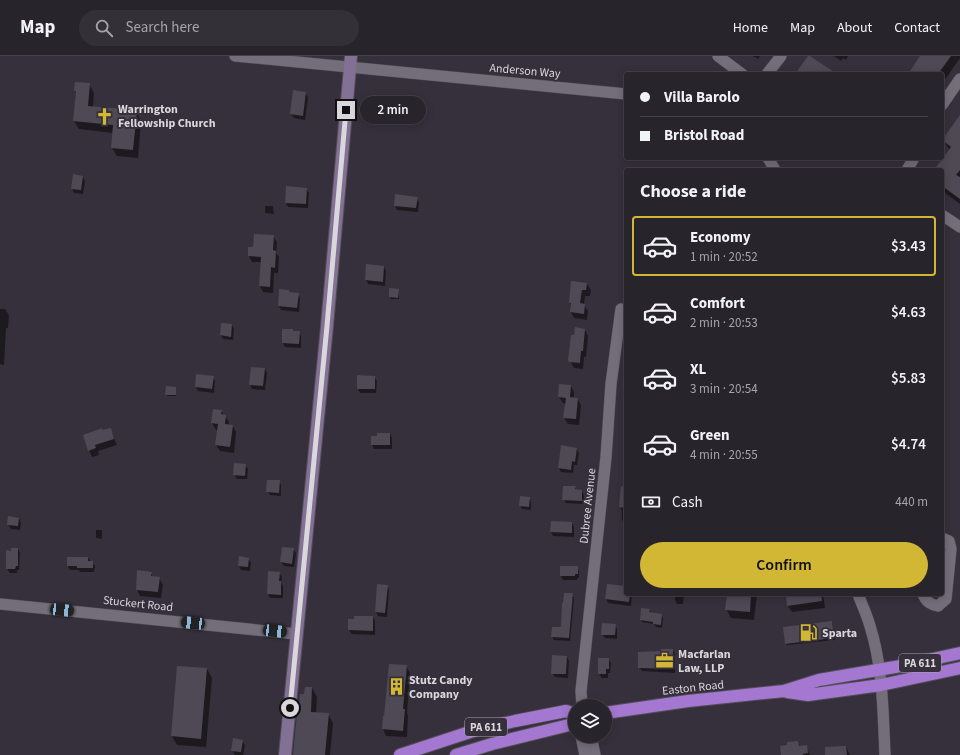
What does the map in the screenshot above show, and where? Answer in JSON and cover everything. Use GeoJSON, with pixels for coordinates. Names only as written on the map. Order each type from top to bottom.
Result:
{"type":"FeatureCollection","features":[{"type":"Feature","properties":{"kind":"highway","name":"Easton Road"},"geometry":{"type":"LineString","coordinates":[[612,712],[688,701],[784,691],[819,680],[879,670],[960,653]]}},
{"type":"Feature","properties":{"kind":"highway","name":"Easton Road"},"geometry":{"type":"LineString","coordinates":[[784,691],[808,695],[881,685],[960,668]]}},
{"type":"Feature","properties":{"kind":"highway","name":"PA 611"},"geometry":{"type":"LineString","coordinates":[[400,755],[479,729],[514,720],[568,712]]}},
{"type":"Feature","properties":{"kind":"highway","name":"PA 611"},"geometry":{"type":"LineString","coordinates":[[456,755],[492,744],[568,725]]}},
{"type":"Feature","properties":{"kind":"main road"},"geometry":{"type":"LineString","coordinates":[[286,755],[296,634],[327,326],[350,62]]}},
{"type":"Feature","properties":{"kind":"street","name":"Anderson Way"},"geometry":{"type":"LineString","coordinates":[[234,56],[350,62],[624,94]]}},
{"type":"Feature","properties":{"kind":"street"},"geometry":{"type":"LineString","coordinates":[[718,56],[739,72]]}},
{"type":"Feature","properties":{"kind":"street"},"geometry":{"type":"LineString","coordinates":[[769,72],[781,56]]}},
{"type":"Feature","properties":{"kind":"street"},"geometry":{"type":"LineString","coordinates":[[944,102],[960,79]]}},
{"type":"Feature","properties":{"kind":"street"},"geometry":{"type":"LineString","coordinates":[[944,216],[960,227]]}},
{"type":"Feature","properties":{"kind":"street","name":"Dubree Avenue"},"geometry":{"type":"LineString","coordinates":[[582,699],[581,691],[605,464],[611,384],[621,309]]}},
{"type":"Feature","properties":{"kind":"street"},"geometry":{"type":"LineString","coordinates":[[924,596],[925,600],[930,604],[938,606],[946,599],[951,549],[949,541],[944,539]]}},
{"type":"Feature","properties":{"kind":"street"},"geometry":{"type":"LineString","coordinates":[[859,596],[870,626],[879,670],[885,755]]}},
{"type":"Feature","properties":{"kind":"street","name":"Stuckert Road"},"geometry":{"type":"LineString","coordinates":[[0,604],[296,634]]}},
{"type":"Feature","properties":{"kind":"street"},"geometry":{"type":"LineString","coordinates":[[583,743],[585,755]]}},
{"type":"Feature","properties":{"kind":"street"},"geometry":{"type":"LineString","coordinates":[[592,743],[595,755]]}},
{"type":"Feature","properties":{"kind":"building"},"geometry":{"type":"Polygon","coordinates":[[[808,56],[810,56],[834,72],[796,72],[808,56]]]}},
{"type":"Feature","properties":{"kind":"building"},"geometry":{"type":"Polygon","coordinates":[[[920,56],[951,56],[939,72],[909,72],[920,56]]]}},
{"type":"Feature","properties":{"kind":"building","name":"Warrington Fellowship Church"},"geometry":{"type":"Polygon","coordinates":[[[75,82],[90,83],[88,106],[123,109],[123,106],[130,106],[130,111],[137,111],[133,150],[111,148],[113,125],[73,121],[76,91],[74,91],[75,82]]]}},
{"type":"Feature","properties":{"kind":"building"},"geometry":{"type":"Polygon","coordinates":[[[293,90],[306,92],[303,116],[290,114],[293,90]]]}},
{"type":"Feature","properties":{"kind":"building"},"geometry":{"type":"Polygon","coordinates":[[[960,115],[960,170],[956,175],[960,177],[960,199],[944,187],[944,168],[935,168],[941,160],[944,160],[944,156],[951,147],[944,142],[944,137],[960,115]]]}},
{"type":"Feature","properties":{"kind":"building"},"geometry":{"type":"Polygon","coordinates":[[[73,174],[83,176],[81,190],[71,189],[73,174]]]}},
{"type":"Feature","properties":{"kind":"building"},"geometry":{"type":"Polygon","coordinates":[[[286,186],[307,188],[306,204],[285,203],[286,186]]]}},
{"type":"Feature","properties":{"kind":"building"},"geometry":{"type":"Polygon","coordinates":[[[395,194],[418,197],[416,208],[394,206],[395,194]]]}},
{"type":"Feature","properties":{"kind":"building"},"geometry":{"type":"Polygon","coordinates":[[[254,234],[274,235],[273,250],[276,251],[275,268],[271,267],[270,287],[259,286],[261,257],[248,256],[248,247],[253,247],[254,234]]]}},
{"type":"Feature","properties":{"kind":"building"},"geometry":{"type":"Polygon","coordinates":[[[366,264],[384,266],[383,282],[365,280],[366,264]]]}},
{"type":"Feature","properties":{"kind":"building"},"geometry":{"type":"Polygon","coordinates":[[[571,281],[587,283],[586,290],[582,290],[580,303],[585,304],[584,314],[570,312],[571,303],[569,303],[571,281]]]}},
{"type":"Feature","properties":{"kind":"building"},"geometry":{"type":"Polygon","coordinates":[[[389,288],[399,289],[398,298],[389,297],[389,288]]]}},
{"type":"Feature","properties":{"kind":"building"},"geometry":{"type":"Polygon","coordinates":[[[279,289],[299,293],[297,308],[278,306],[279,289]]]}},
{"type":"Feature","properties":{"kind":"building"},"geometry":{"type":"Polygon","coordinates":[[[221,323],[232,324],[231,337],[220,335],[221,323]]]}},
{"type":"Feature","properties":{"kind":"building"},"geometry":{"type":"Polygon","coordinates":[[[575,327],[585,329],[583,351],[581,351],[580,363],[569,362],[568,360],[571,335],[574,335],[575,327]]]}},
{"type":"Feature","properties":{"kind":"building"},"geometry":{"type":"Polygon","coordinates":[[[282,329],[293,329],[293,331],[300,331],[299,344],[282,343],[282,329]]]}},
{"type":"Feature","properties":{"kind":"building"},"geometry":{"type":"Polygon","coordinates":[[[251,367],[265,368],[263,386],[249,385],[251,367]]]}},
{"type":"Feature","properties":{"kind":"building"},"geometry":{"type":"Polygon","coordinates":[[[196,374],[214,376],[212,389],[195,387],[196,374]]]}},
{"type":"Feature","properties":{"kind":"building"},"geometry":{"type":"Polygon","coordinates":[[[357,375],[375,376],[375,389],[357,389],[357,375]]]}},
{"type":"Feature","properties":{"kind":"building"},"geometry":{"type":"Polygon","coordinates":[[[559,384],[571,385],[570,397],[578,398],[576,419],[563,418],[566,398],[558,397],[559,384]]]}},
{"type":"Feature","properties":{"kind":"building"},"geometry":{"type":"Polygon","coordinates":[[[166,386],[176,387],[176,395],[165,395],[166,386]]]}},
{"type":"Feature","properties":{"kind":"building"},"geometry":{"type":"Polygon","coordinates":[[[213,409],[222,410],[221,414],[226,415],[225,424],[233,425],[230,447],[215,445],[218,424],[211,423],[213,409]]]}},
{"type":"Feature","properties":{"kind":"building"},"geometry":{"type":"Polygon","coordinates":[[[102,428],[102,430],[111,428],[114,439],[95,445],[96,448],[88,451],[83,435],[102,428]]]}},
{"type":"Feature","properties":{"kind":"building"},"geometry":{"type":"Polygon","coordinates":[[[377,433],[390,433],[390,445],[371,445],[371,436],[377,436],[377,433]]]}},
{"type":"Feature","properties":{"kind":"building"},"geometry":{"type":"Polygon","coordinates":[[[561,445],[577,448],[575,462],[572,461],[571,470],[558,468],[561,445]]]}},
{"type":"Feature","properties":{"kind":"building"},"geometry":{"type":"Polygon","coordinates":[[[234,463],[246,464],[245,476],[233,475],[234,463]]]}},
{"type":"Feature","properties":{"kind":"building"},"geometry":{"type":"Polygon","coordinates":[[[267,480],[280,480],[279,493],[266,492],[267,480]]]}},
{"type":"Feature","properties":{"kind":"building"},"geometry":{"type":"Polygon","coordinates":[[[563,486],[576,486],[575,489],[582,490],[582,501],[562,500],[563,486]]]}},
{"type":"Feature","properties":{"kind":"building"},"geometry":{"type":"Polygon","coordinates":[[[621,486],[624,487],[624,508],[619,507],[621,486]]]}},
{"type":"Feature","properties":{"kind":"building"},"geometry":{"type":"Polygon","coordinates":[[[520,496],[530,497],[529,507],[519,506],[520,496]]]}},
{"type":"Feature","properties":{"kind":"building"},"geometry":{"type":"Polygon","coordinates":[[[8,516],[19,518],[18,526],[7,525],[8,516]]]}},
{"type":"Feature","properties":{"kind":"building"},"geometry":{"type":"Polygon","coordinates":[[[551,521],[572,522],[572,533],[550,532],[551,521]]]}},
{"type":"Feature","properties":{"kind":"building"},"geometry":{"type":"Polygon","coordinates":[[[282,547],[294,548],[292,564],[280,562],[282,547]]]}},
{"type":"Feature","properties":{"kind":"building"},"geometry":{"type":"Polygon","coordinates":[[[11,548],[18,548],[18,566],[16,566],[15,569],[6,569],[6,550],[11,551],[11,548]]]}},
{"type":"Feature","properties":{"kind":"building"},"geometry":{"type":"Polygon","coordinates":[[[239,556],[249,558],[248,567],[238,566],[239,556]]]}},
{"type":"Feature","properties":{"kind":"building"},"geometry":{"type":"Polygon","coordinates":[[[67,557],[88,557],[88,561],[93,561],[93,568],[77,568],[77,566],[67,566],[67,557]]]}},
{"type":"Feature","properties":{"kind":"building"},"geometry":{"type":"Polygon","coordinates":[[[560,566],[578,566],[578,574],[575,574],[575,576],[560,576],[560,566]]]}},
{"type":"Feature","properties":{"kind":"building"},"geometry":{"type":"Polygon","coordinates":[[[137,570],[152,572],[151,576],[160,577],[158,592],[136,590],[137,570]]]}},
{"type":"Feature","properties":{"kind":"building"},"geometry":{"type":"Polygon","coordinates":[[[268,571],[280,572],[279,581],[281,581],[281,595],[267,594],[268,571]]]}},
{"type":"Feature","properties":{"kind":"building"},"geometry":{"type":"Polygon","coordinates":[[[377,584],[388,585],[385,613],[375,612],[377,584]]]}},
{"type":"Feature","properties":{"kind":"building"},"geometry":{"type":"Polygon","coordinates":[[[607,584],[624,586],[624,596],[630,596],[629,602],[605,599],[607,584]]]}},
{"type":"Feature","properties":{"kind":"building"},"geometry":{"type":"Polygon","coordinates":[[[564,593],[573,593],[569,638],[551,637],[552,627],[561,627],[564,593]]]}},
{"type":"Feature","properties":{"kind":"building"},"geometry":{"type":"Polygon","coordinates":[[[727,596],[751,596],[750,612],[725,610],[727,596]]]}},
{"type":"Feature","properties":{"kind":"building"},"geometry":{"type":"Polygon","coordinates":[[[786,596],[821,596],[822,601],[787,606],[786,596]]]}},
{"type":"Feature","properties":{"kind":"building"},"geometry":{"type":"Polygon","coordinates":[[[641,608],[650,609],[649,612],[662,614],[661,625],[640,620],[641,608]]]}},
{"type":"Feature","properties":{"kind":"building"},"geometry":{"type":"Polygon","coordinates":[[[354,616],[373,616],[373,631],[348,630],[348,619],[354,619],[354,616]]]}},
{"type":"Feature","properties":{"kind":"building","name":"Sparta"},"geometry":{"type":"Polygon","coordinates":[[[832,621],[834,638],[785,644],[783,627],[832,621]]]}},
{"type":"Feature","properties":{"kind":"building"},"geometry":{"type":"Polygon","coordinates":[[[602,623],[616,624],[615,635],[601,635],[602,623]]]}},
{"type":"Feature","properties":{"kind":"building"},"geometry":{"type":"Polygon","coordinates":[[[661,649],[673,649],[673,669],[638,668],[638,652],[661,651],[661,649]]]}},
{"type":"Feature","properties":{"kind":"building"},"geometry":{"type":"Polygon","coordinates":[[[552,655],[567,656],[566,674],[551,674],[552,655]]]}},
{"type":"Feature","properties":{"kind":"building"},"geometry":{"type":"Polygon","coordinates":[[[598,658],[609,658],[609,669],[606,669],[606,674],[598,674],[598,658]]]}},
{"type":"Feature","properties":{"kind":"building","name":"Stutz Candy Company"},"geometry":{"type":"Polygon","coordinates":[[[389,664],[407,665],[403,709],[405,709],[403,731],[382,729],[389,664]]]}},
{"type":"Feature","properties":{"kind":"building"},"geometry":{"type":"Polygon","coordinates":[[[177,666],[207,668],[201,739],[171,736],[177,666]]]}},
{"type":"Feature","properties":{"kind":"building"},"geometry":{"type":"Polygon","coordinates":[[[305,687],[312,687],[311,712],[329,713],[325,755],[293,755],[298,703],[300,694],[304,694],[305,687]]]}},
{"type":"Feature","properties":{"kind":"building"},"geometry":{"type":"Polygon","coordinates":[[[233,738],[243,740],[241,752],[231,751],[233,738]]]}},
{"type":"Feature","properties":{"kind":"building"},"geometry":{"type":"Polygon","coordinates":[[[798,741],[799,746],[807,745],[808,753],[803,755],[781,755],[780,746],[787,745],[787,742],[798,741]]]}},
{"type":"Feature","properties":{"kind":"building"},"geometry":{"type":"Polygon","coordinates":[[[846,746],[847,755],[825,755],[825,747],[846,746]]]}},
{"type":"Feature","properties":{"kind":"place","name":"Warrington Fellowship Church"},"geometry":{"type":"Point","coordinates":[105,116]}},
{"type":"Feature","properties":{"kind":"place","name":"Sparta"},"geometry":{"type":"Point","coordinates":[809,633]}},
{"type":"Feature","properties":{"kind":"place","name":"Macfarlan Law, LLP"},"geometry":{"type":"Point","coordinates":[665,661]}},
{"type":"Feature","properties":{"kind":"place","name":"Stutz Candy Company"},"geometry":{"type":"Point","coordinates":[396,687]}},
{"type":"Feature","properties":{"kind":"route"},"geometry":{"type":"LineString","coordinates":[[290,708],[327,326],[346,110]]}}]}
